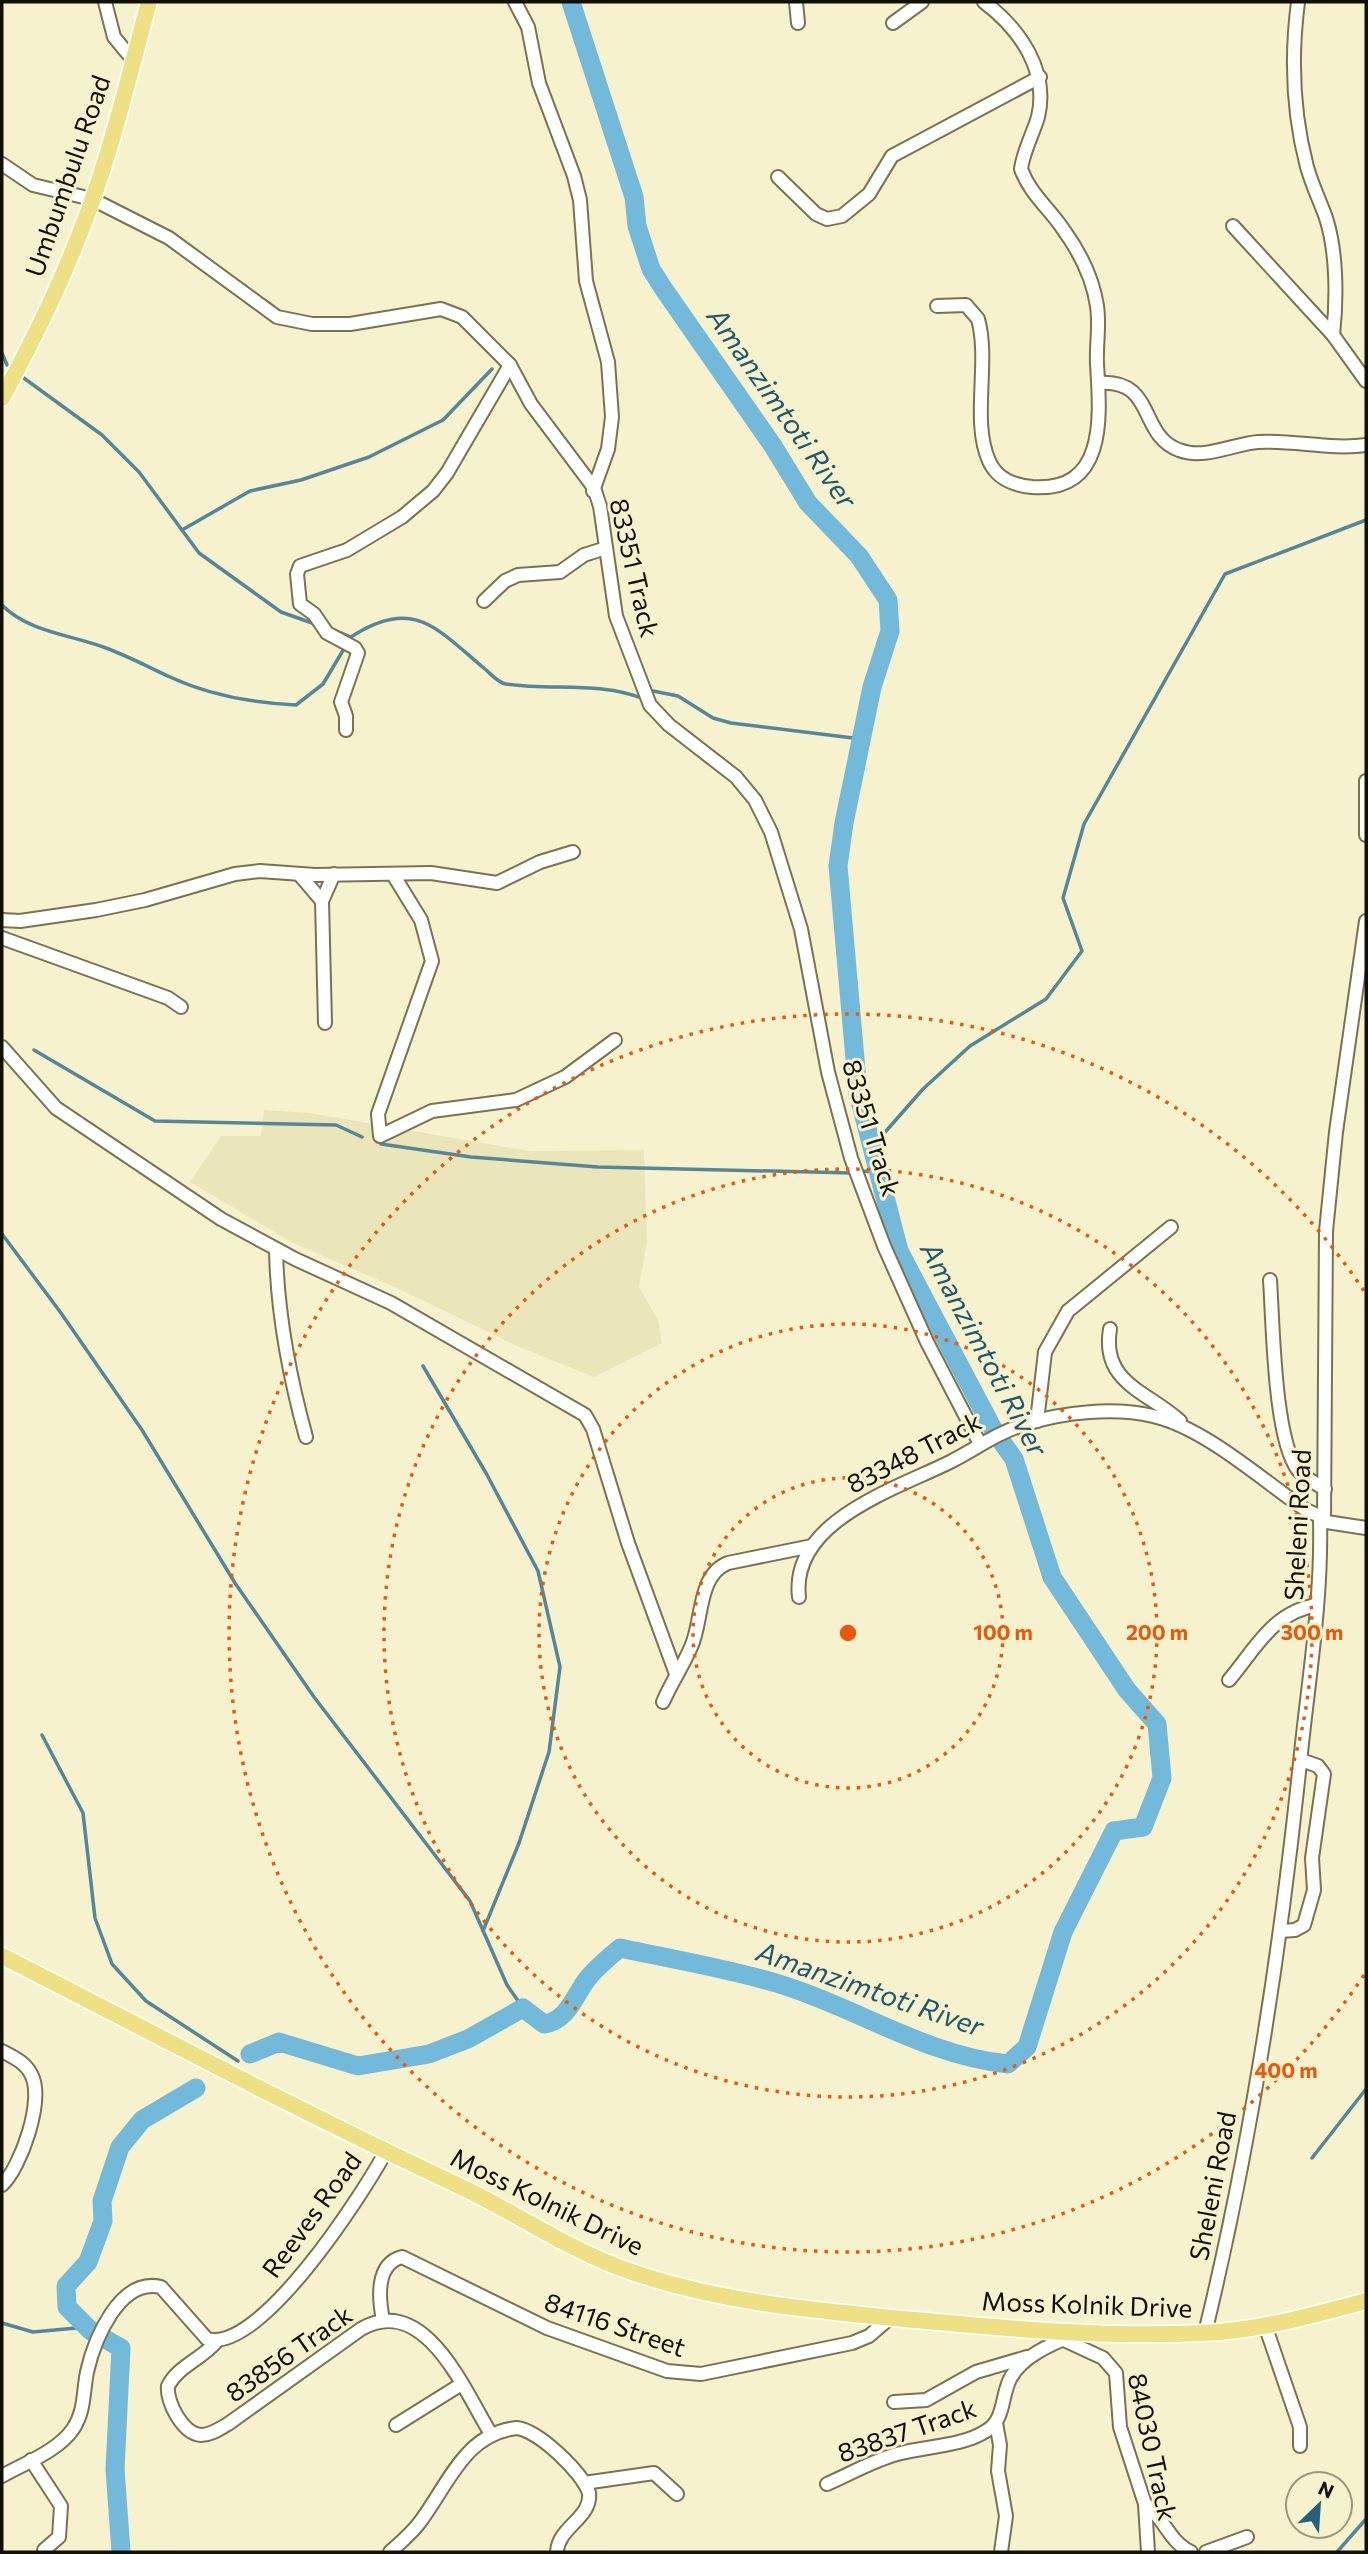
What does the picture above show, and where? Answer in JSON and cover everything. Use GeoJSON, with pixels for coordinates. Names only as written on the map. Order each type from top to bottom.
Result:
{"type":"FeatureCollection","features":[{"type":"Feature","properties":{"kind":"main road","name":"Umbumbulu Road"},"geometry":{"type":"LineString","coordinates":[[2,398],[31,345],[92,200],[149,2]]}},
{"type":"Feature","properties":{"kind":"main road","name":"Moss Kolnik Drive"},"geometry":{"type":"LineString","coordinates":[[2,1956],[385,2152],[461,2186],[541,2233],[636,2273],[737,2300],[890,2318],[1079,2332],[1205,2333],[1265,2325],[1366,2301]]}},
{"type":"Feature","properties":{"kind":"street"},"geometry":{"type":"LineString","coordinates":[[105,2],[114,37],[133,60]]}},
{"type":"Feature","properties":{"kind":"street"},"geometry":{"type":"LineString","coordinates":[[515,2],[528,27],[539,83],[577,188],[586,281],[608,362],[612,417],[610,438],[602,472],[593,491]]}},
{"type":"Feature","properties":{"kind":"street"},"geometry":{"type":"LineString","coordinates":[[796,2],[798,23]]}},
{"type":"Feature","properties":{"kind":"street"},"geometry":{"type":"LineString","coordinates":[[893,23],[922,2]]}},
{"type":"Feature","properties":{"kind":"street"},"geometry":{"type":"LineString","coordinates":[[937,306],[966,305],[978,319],[985,450],[995,471],[1009,482],[1046,487],[1071,478],[1080,470],[1096,445],[1100,428],[1099,318],[1089,277],[1063,228],[1034,194],[1021,169],[1041,104],[1040,77],[1026,49],[984,2]]}},
{"type":"Feature","properties":{"kind":"street"},"geometry":{"type":"LineString","coordinates":[[1298,2],[1293,49],[1295,83],[1307,166],[1329,231],[1335,306],[1333,335]]}},
{"type":"Feature","properties":{"kind":"street"},"geometry":{"type":"LineString","coordinates":[[778,177],[816,214],[829,220],[842,216],[869,194],[892,156],[1040,77]]}},
{"type":"Feature","properties":{"kind":"street","name":"83351 Track"},"geometry":{"type":"LineString","coordinates":[[2,164],[33,185],[92,200],[169,238],[276,317],[313,324],[350,324],[441,309],[462,317],[510,365],[531,404],[594,488],[600,506],[616,616],[650,705],[669,725],[736,777],[755,800],[771,832],[801,929],[828,1072],[851,1158],[884,1246],[927,1342],[985,1441]]}},
{"type":"Feature","properties":{"kind":"street"},"geometry":{"type":"LineString","coordinates":[[1233,226],[1333,335],[1366,382]]}},
{"type":"Feature","properties":{"kind":"street"},"geometry":{"type":"LineString","coordinates":[[346,730],[346,716],[341,702],[358,653],[355,648],[327,633],[314,614],[300,604],[298,570],[303,563],[347,550],[402,517],[433,491],[447,473],[510,365]]}},
{"type":"Feature","properties":{"kind":"street"},"geometry":{"type":"LineString","coordinates":[[1099,383],[1116,383],[1131,388],[1157,433],[1174,448],[1186,453],[1201,453],[1257,442],[1366,444]]}},
{"type":"Feature","properties":{"kind":"street"},"geometry":{"type":"LineString","coordinates":[[484,601],[505,581],[518,575],[560,572],[584,555],[606,548]]}},
{"type":"Feature","properties":{"kind":"street"},"geometry":{"type":"LineString","coordinates":[[1366,781],[1366,835]]}},
{"type":"Feature","properties":{"kind":"street"},"geometry":{"type":"LineString","coordinates":[[2,920],[20,921],[96,910],[235,874],[363,872],[394,876],[431,873],[497,883],[540,862],[573,852]]}},
{"type":"Feature","properties":{"kind":"street"},"geometry":{"type":"LineString","coordinates":[[299,874],[322,901]]}},
{"type":"Feature","properties":{"kind":"street"},"geometry":{"type":"LineString","coordinates":[[325,1023],[322,901],[334,874]]}},
{"type":"Feature","properties":{"kind":"street"},"geometry":{"type":"LineString","coordinates":[[394,876],[421,920],[432,961],[378,1114],[380,1136],[432,1111],[516,1100],[565,1077],[615,1040]]}},
{"type":"Feature","properties":{"kind":"street","name":"Sheleni Road"},"geometry":{"type":"LineString","coordinates":[[1205,2333],[1239,2180],[1279,1931],[1300,1760],[1317,1605],[1325,1489],[1326,1231],[1336,1132],[1366,921]]}},
{"type":"Feature","properties":{"kind":"street"},"geometry":{"type":"LineString","coordinates":[[2,938],[168,998],[181,1007]]}},
{"type":"Feature","properties":{"kind":"street"},"geometry":{"type":"LineString","coordinates":[[2,1047],[41,1095],[76,1123],[221,1220],[391,1303],[585,1415],[593,1429],[628,1543],[676,1674]]}},
{"type":"Feature","properties":{"kind":"street"},"geometry":{"type":"LineString","coordinates":[[1037,1421],[1045,1352],[1068,1311],[1171,1227]]}},
{"type":"Feature","properties":{"kind":"street"},"geometry":{"type":"LineString","coordinates":[[276,1249],[277,1294],[285,1350],[306,1437]]}},
{"type":"Feature","properties":{"kind":"street"},"geometry":{"type":"LineString","coordinates":[[1270,1280],[1282,1418],[1289,1453],[1299,1471],[1325,1489]]}},
{"type":"Feature","properties":{"kind":"street"},"geometry":{"type":"LineString","coordinates":[[1110,1329],[1107,1353],[1129,1384],[1171,1413],[1187,1429]]}},
{"type":"Feature","properties":{"kind":"street","name":"83348 Track"},"geometry":{"type":"LineString","coordinates":[[799,1597],[799,1572],[812,1546],[845,1514],[985,1441],[1037,1421],[1129,1412],[1170,1421],[1187,1429],[1322,1520],[1366,1528]]}},
{"type":"Feature","properties":{"kind":"street"},"geometry":{"type":"LineString","coordinates":[[663,1702],[691,1648],[702,1601],[718,1569],[728,1563],[812,1546]]}},
{"type":"Feature","properties":{"kind":"street"},"geometry":{"type":"LineString","coordinates":[[1229,1680],[1268,1629],[1297,1609],[1317,1605]]}},
{"type":"Feature","properties":{"kind":"street"},"geometry":{"type":"LineString","coordinates":[[1279,1931],[1295,1930],[1304,1925],[1314,1890],[1312,1858],[1324,1774],[1318,1766],[1300,1760]]}},
{"type":"Feature","properties":{"kind":"street"},"geometry":{"type":"LineString","coordinates":[[2,2051],[27,2067],[36,2091],[34,2110],[19,2160],[2,2185]]}},
{"type":"Feature","properties":{"kind":"street","name":"Reeves Road"},"geometry":{"type":"LineString","coordinates":[[216,2342],[229,2340],[249,2326],[302,2273],[342,2222],[385,2152]]}},
{"type":"Feature","properties":{"kind":"street","name":"84116 Street"},"geometry":{"type":"LineString","coordinates":[[383,2320],[379,2296],[383,2278],[391,2262],[402,2258],[547,2328],[631,2360],[686,2374],[852,2343],[869,2336],[890,2318]]}},
{"type":"Feature","properties":{"kind":"street"},"geometry":{"type":"LineString","coordinates":[[2,2476],[61,2441],[76,2424],[94,2348],[112,2315],[125,2297],[136,2289],[161,2287],[207,2339],[216,2342]]}},
{"type":"Feature","properties":{"kind":"street","name":"83856 Track"},"geometry":{"type":"LineString","coordinates":[[216,2342],[206,2354],[176,2374],[168,2386],[172,2407],[187,2428],[196,2434],[211,2433],[228,2424],[361,2329],[383,2320],[412,2326],[425,2334],[491,2434]]}},
{"type":"Feature","properties":{"kind":"street"},"geometry":{"type":"LineString","coordinates":[[1265,2325],[1300,2427],[1300,2446]]}},
{"type":"Feature","properties":{"kind":"street","name":"83837 Track"},"geometry":{"type":"LineString","coordinates":[[827,2484],[878,2460],[963,2440],[985,2432],[996,2423],[1011,2376],[1034,2356],[1079,2332]]}},
{"type":"Feature","properties":{"kind":"street","name":"84030 Track"},"geometry":{"type":"LineString","coordinates":[[1062,2339],[1103,2358],[1116,2373],[1120,2427],[1145,2504],[1148,2552]]}},
{"type":"Feature","properties":{"kind":"street"},"geometry":{"type":"LineString","coordinates":[[894,2402],[926,2400],[976,2372],[1034,2356]]}},
{"type":"Feature","properties":{"kind":"street"},"geometry":{"type":"LineString","coordinates":[[396,2425],[460,2385]]}},
{"type":"Feature","properties":{"kind":"street"},"geometry":{"type":"LineString","coordinates":[[996,2423],[1000,2445],[998,2471],[1006,2516],[1001,2552]]}},
{"type":"Feature","properties":{"kind":"street"},"geometry":{"type":"LineString","coordinates":[[390,2552],[419,2523],[464,2455],[482,2438],[517,2428],[532,2432],[584,2483],[589,2504],[561,2536],[557,2552]]}},
{"type":"Feature","properties":{"kind":"street"},"geometry":{"type":"LineString","coordinates":[[31,2460],[61,2506],[60,2537],[44,2550]]}},
{"type":"Feature","properties":{"kind":"street"},"geometry":{"type":"LineString","coordinates":[[584,2483],[654,2473],[677,2494]]}},
{"type":"Feature","properties":{"kind":"street"},"geometry":{"type":"LineString","coordinates":[[1145,2504],[1155,2512],[1179,2545],[1191,2552]]}},
{"type":"Feature","properties":{"kind":"street"},"geometry":{"type":"LineString","coordinates":[[1206,2552],[1234,2544],[1247,2537]]}},
{"type":"Feature","properties":{"kind":"shaded area"},"geometry":{"type":"Polygon","coordinates":[[[264,1110],[310,1113],[528,1151],[644,1150],[647,1242],[639,1287],[658,1320],[662,1343],[594,1377],[517,1346],[397,1288],[293,1243],[190,1182],[221,1136],[261,1136],[264,1110]]]}},
{"type":"Feature","properties":{"kind":"waterway","name":"Amanzimtoti River"},"geometry":{"type":"LineString","coordinates":[[250,2054],[279,2042],[358,2066],[429,2054],[468,2039],[523,2008],[544,2024],[552,2022],[565,2012],[583,1984],[603,1962],[620,1948],[776,1983],[834,2004],[919,2041],[978,2059],[1008,2064],[1027,2047],[1063,1932],[1114,1831],[1143,1827],[1162,1778],[1157,1724],[1127,1690],[1052,1577],[1014,1459],[994,1431],[899,1251],[858,1093],[838,866],[844,823],[872,687],[890,631],[888,600],[859,556],[808,503],[773,446],[651,269],[637,226],[634,197],[571,2]]}},
{"type":"Feature","properties":{"kind":"waterway"},"geometry":{"type":"LineString","coordinates":[[2,353],[7,365]]}},
{"type":"Feature","properties":{"kind":"waterway"},"geometry":{"type":"LineString","coordinates":[[182,530],[250,491],[301,480],[369,457],[443,420],[492,369]]}},
{"type":"Feature","properties":{"kind":"waterway"},"geometry":{"type":"LineString","coordinates":[[21,376],[102,435],[139,472],[199,553],[281,612],[315,624]]}},
{"type":"Feature","properties":{"kind":"waterway"},"geometry":{"type":"LineString","coordinates":[[872,1147],[923,1089],[970,1046],[1046,999],[1082,951],[1063,898],[1084,824],[1225,574],[1366,520]]}},
{"type":"Feature","properties":{"kind":"waterway"},"geometry":{"type":"LineString","coordinates":[[2,605],[37,627],[122,654],[200,689],[280,704],[296,705],[323,684],[351,637]]}},
{"type":"Feature","properties":{"kind":"waterway"},"geometry":{"type":"LineString","coordinates":[[329,628],[351,637],[373,625],[392,619],[408,619],[438,630],[503,683],[593,688],[627,693],[644,699]]}},
{"type":"Feature","properties":{"kind":"waterway"},"geometry":{"type":"LineString","coordinates":[[653,691],[678,696],[713,718],[731,723],[861,739]]}},
{"type":"Feature","properties":{"kind":"waterway"},"geometry":{"type":"LineString","coordinates":[[34,1050],[155,1121],[336,1125],[362,1137]]}},
{"type":"Feature","properties":{"kind":"waterway"},"geometry":{"type":"LineString","coordinates":[[381,1144],[471,1157],[598,1167],[852,1173]]}},
{"type":"Feature","properties":{"kind":"waterway"},"geometry":{"type":"LineString","coordinates":[[860,1171],[879,1172]]}},
{"type":"Feature","properties":{"kind":"waterway"},"geometry":{"type":"LineString","coordinates":[[2,1234],[142,1430],[235,1583],[314,1697],[470,1901],[507,1985],[523,2008]]}},
{"type":"Feature","properties":{"kind":"waterway"},"geometry":{"type":"LineString","coordinates":[[423,1366],[486,1473],[538,1571],[560,1667],[549,1752],[519,1843],[483,1931]]}},
{"type":"Feature","properties":{"kind":"waterway"},"geometry":{"type":"LineString","coordinates":[[42,1735],[83,1813],[95,1918],[112,1964],[146,2001],[238,2061]]}},
{"type":"Feature","properties":{"kind":"waterway"},"geometry":{"type":"LineString","coordinates":[[121,2552],[115,2469],[121,2348],[91,2331],[67,2307],[66,2286],[88,2262],[103,2221],[102,2201],[120,2147],[142,2120],[196,2088]]}},
{"type":"Feature","properties":{"kind":"waterway"},"geometry":{"type":"LineString","coordinates":[[1312,2158],[1366,2089]]}},
{"type":"Feature","properties":{"kind":"waterway"},"geometry":{"type":"LineString","coordinates":[[2,2323],[33,2332],[87,2327]]}},
{"type":"Feature","properties":{"kind":"waterway"},"geometry":{"type":"LineString","coordinates":[[1337,2552],[1366,2519]]}}]}
